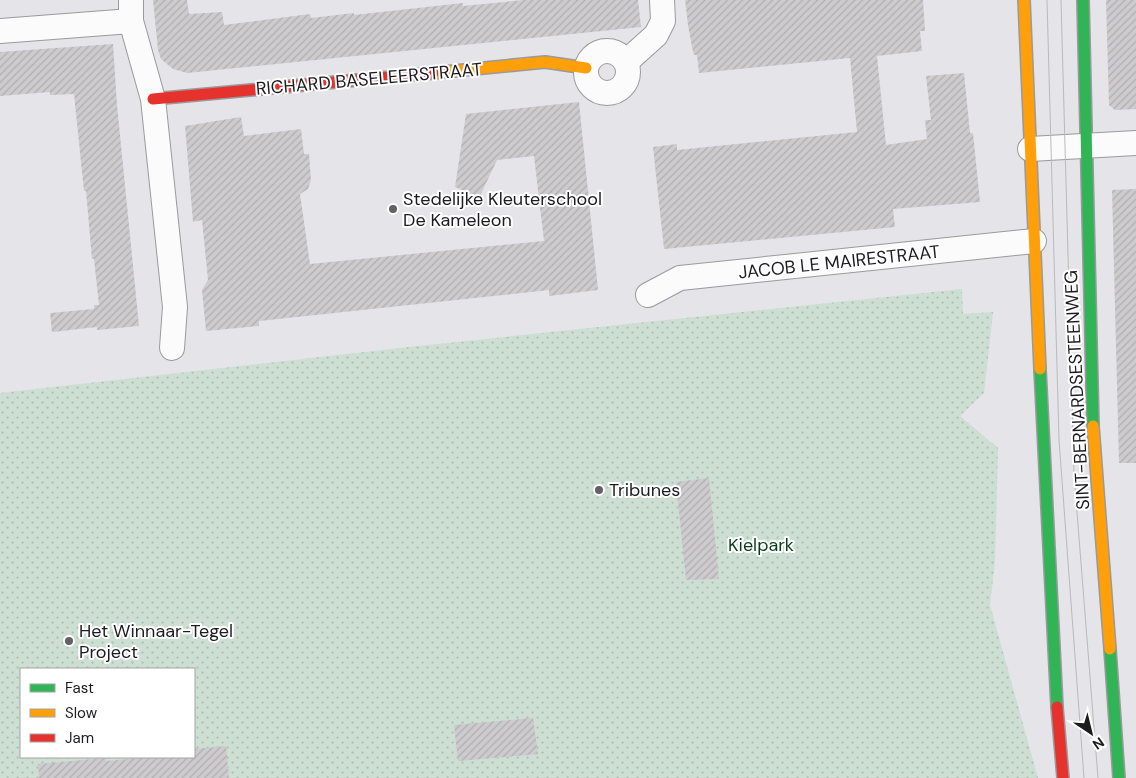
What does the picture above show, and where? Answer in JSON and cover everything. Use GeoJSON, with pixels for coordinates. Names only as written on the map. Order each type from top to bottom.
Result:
{"type":"FeatureCollection","features":[{"type":"Feature","properties":{"kind":"street"},"geometry":{"type":"LineString","coordinates":[[626,62],[656,35],[663,21],[662,0]]}},
{"type":"Feature","properties":{"kind":"street","name":"SINT-BERNARDSESTEENWEG"},"geometry":{"type":"LineString","coordinates":[[1024,0],[1057,709],[1063,778]]}},
{"type":"Feature","properties":{"kind":"street","name":"SINT-BERNARDSESTEENWEG"},"geometry":{"type":"LineString","coordinates":[[1082,0],[1092,407],[1119,778]]}},
{"type":"Feature","properties":{"kind":"street"},"geometry":{"type":"LineString","coordinates":[[0,31],[131,10],[153,99],[174,306],[172,348]]}},
{"type":"Feature","properties":{"kind":"street"},"geometry":{"type":"LineString","coordinates":[[608,52],[622,57],[626,62],[627,80],[621,88],[610,93],[599,91],[589,81],[586,68],[596,56],[608,52]]}},
{"type":"Feature","properties":{"kind":"street","name":"RICHARD BASELEERSTRAAT"},"geometry":{"type":"LineString","coordinates":[[153,99],[545,62],[586,68]]}},
{"type":"Feature","properties":{"kind":"street"},"geometry":{"type":"LineString","coordinates":[[1030,149],[1136,143]]}},
{"type":"Feature","properties":{"kind":"street","name":"JACOB LE MAIRESTRAAT"},"geometry":{"type":"LineString","coordinates":[[648,295],[680,278],[1034,241]]}},
{"type":"Feature","properties":{"kind":"green space","name":"Kielpark"},"geometry":{"type":"Polygon","coordinates":[[[962,289],[963,314],[993,312],[984,393],[960,416],[998,448],[995,561],[990,605],[1038,778],[0,778],[0,393],[409,347],[962,289]]]}},
{"type":"Feature","properties":{"kind":"building"},"geometry":{"type":"Polygon","coordinates":[[[153,0],[187,0],[189,14],[222,12],[224,25],[310,14],[311,18],[354,13],[354,15],[463,3],[463,6],[524,0],[638,0],[641,27],[187,73],[173,69],[161,59],[158,50],[153,0]]]}},
{"type":"Feature","properties":{"kind":"building"},"geometry":{"type":"Polygon","coordinates":[[[685,0],[923,0],[925,31],[920,31],[922,51],[877,56],[886,145],[927,139],[925,120],[931,120],[926,76],[964,73],[970,133],[973,133],[980,202],[893,209],[895,227],[664,249],[653,147],[677,144],[677,150],[857,132],[850,58],[699,73],[697,55],[694,55],[693,52],[685,0]]]}},
{"type":"Feature","properties":{"kind":"building"},"geometry":{"type":"Polygon","coordinates":[[[1106,0],[1136,0],[1136,109],[1115,110],[1109,105],[1106,0]]]}},
{"type":"Feature","properties":{"kind":"building"},"geometry":{"type":"Polygon","coordinates":[[[113,44],[117,105],[139,326],[97,330],[97,327],[52,332],[50,313],[94,309],[94,305],[99,305],[94,259],[92,259],[74,94],[50,95],[50,92],[0,96],[0,52],[113,44]]]}},
{"type":"Feature","properties":{"kind":"building"},"geometry":{"type":"Polygon","coordinates":[[[579,102],[598,290],[549,296],[549,290],[259,321],[259,326],[206,331],[202,290],[208,280],[202,220],[193,222],[185,126],[241,117],[244,136],[301,129],[304,154],[309,154],[311,180],[308,189],[300,194],[310,264],[544,241],[534,156],[497,160],[479,198],[455,187],[466,114],[579,102]]]}},
{"type":"Feature","properties":{"kind":"building"},"geometry":{"type":"Polygon","coordinates":[[[1136,189],[1136,463],[1119,463],[1112,190],[1136,189]]]}},
{"type":"Feature","properties":{"kind":"building"},"geometry":{"type":"Polygon","coordinates":[[[709,478],[719,579],[686,580],[676,482],[709,478]]]}},
{"type":"Feature","properties":{"kind":"building"},"geometry":{"type":"Polygon","coordinates":[[[533,718],[538,754],[458,761],[454,725],[533,718]]]}},
{"type":"Feature","properties":{"kind":"building"},"geometry":{"type":"Polygon","coordinates":[[[226,746],[229,778],[39,778],[38,764],[106,758],[106,761],[140,758],[195,758],[195,749],[226,746]]]}},
{"type":"Feature","properties":{"kind":"tram line"},"geometry":{"type":"LineString","coordinates":[[1047,0],[1059,440],[1084,778]]}},
{"type":"Feature","properties":{"kind":"tram line"},"geometry":{"type":"LineString","coordinates":[[1061,0],[1074,474],[1098,778]]}},
{"type":"Feature","properties":{"kind":"traffic: fast"},"geometry":{"type":"LineString","coordinates":[[1083,0],[1093,426]]}},
{"type":"Feature","properties":{"kind":"traffic: fast"},"geometry":{"type":"LineString","coordinates":[[1040,369],[1057,707]]}},
{"type":"Feature","properties":{"kind":"traffic: fast"},"geometry":{"type":"LineString","coordinates":[[1110,649],[1119,778]]}},
{"type":"Feature","properties":{"kind":"traffic: slow"},"geometry":{"type":"LineString","coordinates":[[1024,0],[1040,369]]}},
{"type":"Feature","properties":{"kind":"traffic: slow"},"geometry":{"type":"LineString","coordinates":[[433,73],[545,62],[586,68]]}},
{"type":"Feature","properties":{"kind":"traffic: slow"},"geometry":{"type":"LineString","coordinates":[[1093,426],[1110,649]]}},
{"type":"Feature","properties":{"kind":"traffic: jam"},"geometry":{"type":"LineString","coordinates":[[153,99],[433,73]]}},
{"type":"Feature","properties":{"kind":"traffic: jam"},"geometry":{"type":"LineString","coordinates":[[1057,707],[1063,778]]}},
{"type":"Feature","properties":{"kind":"place","name":"Stedelijke Kleuterschool De Kameleon"},"geometry":{"type":"Point","coordinates":[393,209]}},
{"type":"Feature","properties":{"kind":"place","name":"Tribunes"},"geometry":{"type":"Point","coordinates":[599,490]}},
{"type":"Feature","properties":{"kind":"place","name":"Het Winnaar-Tegel Project"},"geometry":{"type":"Point","coordinates":[69,641]}}]}
